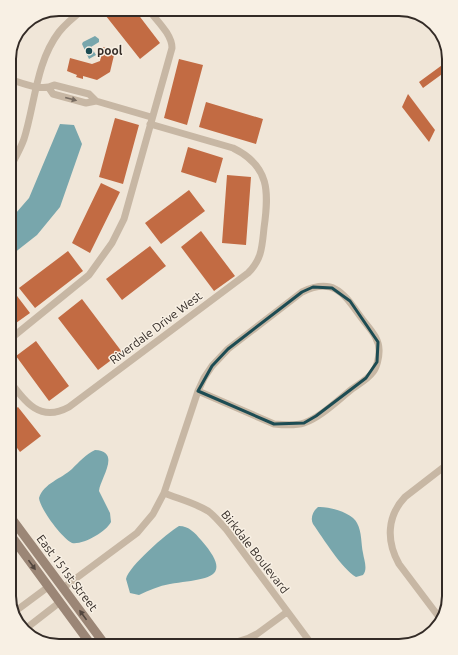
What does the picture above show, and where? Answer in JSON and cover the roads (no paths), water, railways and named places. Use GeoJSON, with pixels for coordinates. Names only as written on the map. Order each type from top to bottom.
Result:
{"type":"FeatureCollection","features":[{"type":"Feature","properties":{"kind":"street"},"geometry":{"type":"LineString","coordinates":[[16,155],[23,140],[36,87],[46,56],[53,41],[66,23],[75,16]]}},
{"type":"Feature","properties":{"kind":"street"},"geometry":{"type":"LineString","coordinates":[[16,334],[85,279],[105,254],[118,231],[128,208],[172,46],[168,36],[153,16]]}},
{"type":"Feature","properties":{"kind":"street"},"geometry":{"type":"LineString","coordinates":[[16,81],[36,87],[49,88],[53,94],[86,103],[96,101],[151,121]]}},
{"type":"Feature","properties":{"kind":"street","name":"Riverdale Drive West"},"geometry":{"type":"LineString","coordinates":[[16,389],[25,400],[36,409],[52,414],[60,412],[69,407],[248,273],[256,265],[262,249],[267,193],[260,171],[252,160],[233,148],[151,121]]}},
{"type":"Feature","properties":{"kind":"street"},"geometry":{"type":"LineString","coordinates":[[63,588],[137,533],[152,514],[164,493],[198,392],[204,378],[212,366],[228,349],[302,292],[313,287],[322,286],[332,288],[343,294],[373,332],[378,342],[379,351],[374,372],[316,416],[304,423],[284,425],[274,424],[198,392]]}},
{"type":"Feature","properties":{"kind":"street"},"geometry":{"type":"LineString","coordinates":[[438,615],[399,564],[391,547],[389,528],[394,510],[405,497],[442,468]]}},
{"type":"Feature","properties":{"kind":"street","name":"Birkdale Boulevard"},"geometry":{"type":"LineString","coordinates":[[164,493],[197,506],[217,519],[308,639]]}},
{"type":"Feature","properties":{"kind":"street","name":"East 151st Street"},"geometry":{"type":"LineString","coordinates":[[16,524],[101,639]]}},
{"type":"Feature","properties":{"kind":"street","name":"East 151st Street"},"geometry":{"type":"LineString","coordinates":[[16,543],[87,639]]}},
{"type":"Feature","properties":{"kind":"street"},"geometry":{"type":"LineString","coordinates":[[18,609],[48,587]]}},
{"type":"Feature","properties":{"kind":"street"},"geometry":{"type":"LineString","coordinates":[[28,627],[60,602]]}},
{"type":"Feature","properties":{"kind":"street"},"geometry":{"type":"LineString","coordinates":[[246,639],[257,634],[287,612]]}},
{"type":"Feature","properties":{"kind":"water","name":"pool"},"geometry":{"type":"Polygon","coordinates":[[[95,36],[99,39],[99,42],[91,47],[96,55],[89,59],[82,44],[95,36]]]}},
{"type":"Feature","properties":{"kind":"water"},"geometry":{"type":"Polygon","coordinates":[[[60,124],[74,125],[82,144],[60,207],[37,235],[16,252],[16,213],[29,198],[60,124]]]}},
{"type":"Feature","properties":{"kind":"water"},"geometry":{"type":"Polygon","coordinates":[[[95,450],[103,452],[107,455],[108,466],[99,491],[110,513],[111,522],[104,530],[94,537],[82,542],[72,543],[52,523],[43,509],[39,498],[41,493],[49,485],[68,473],[86,456],[95,450]]]}},
{"type":"Feature","properties":{"kind":"water"},"geometry":{"type":"Polygon","coordinates":[[[318,507],[340,511],[355,519],[361,534],[365,564],[363,575],[356,577],[345,567],[333,553],[313,524],[312,515],[318,507]]]}},
{"type":"Feature","properties":{"kind":"water"},"geometry":{"type":"Polygon","coordinates":[[[179,526],[183,526],[194,532],[201,540],[211,553],[216,563],[216,570],[211,575],[204,578],[162,586],[139,595],[130,593],[126,579],[134,566],[149,551],[179,526]]]}},
{"type":"Feature","properties":{"kind":"place","name":"pool"},"geometry":{"type":"Point","coordinates":[89,51]}}]}
